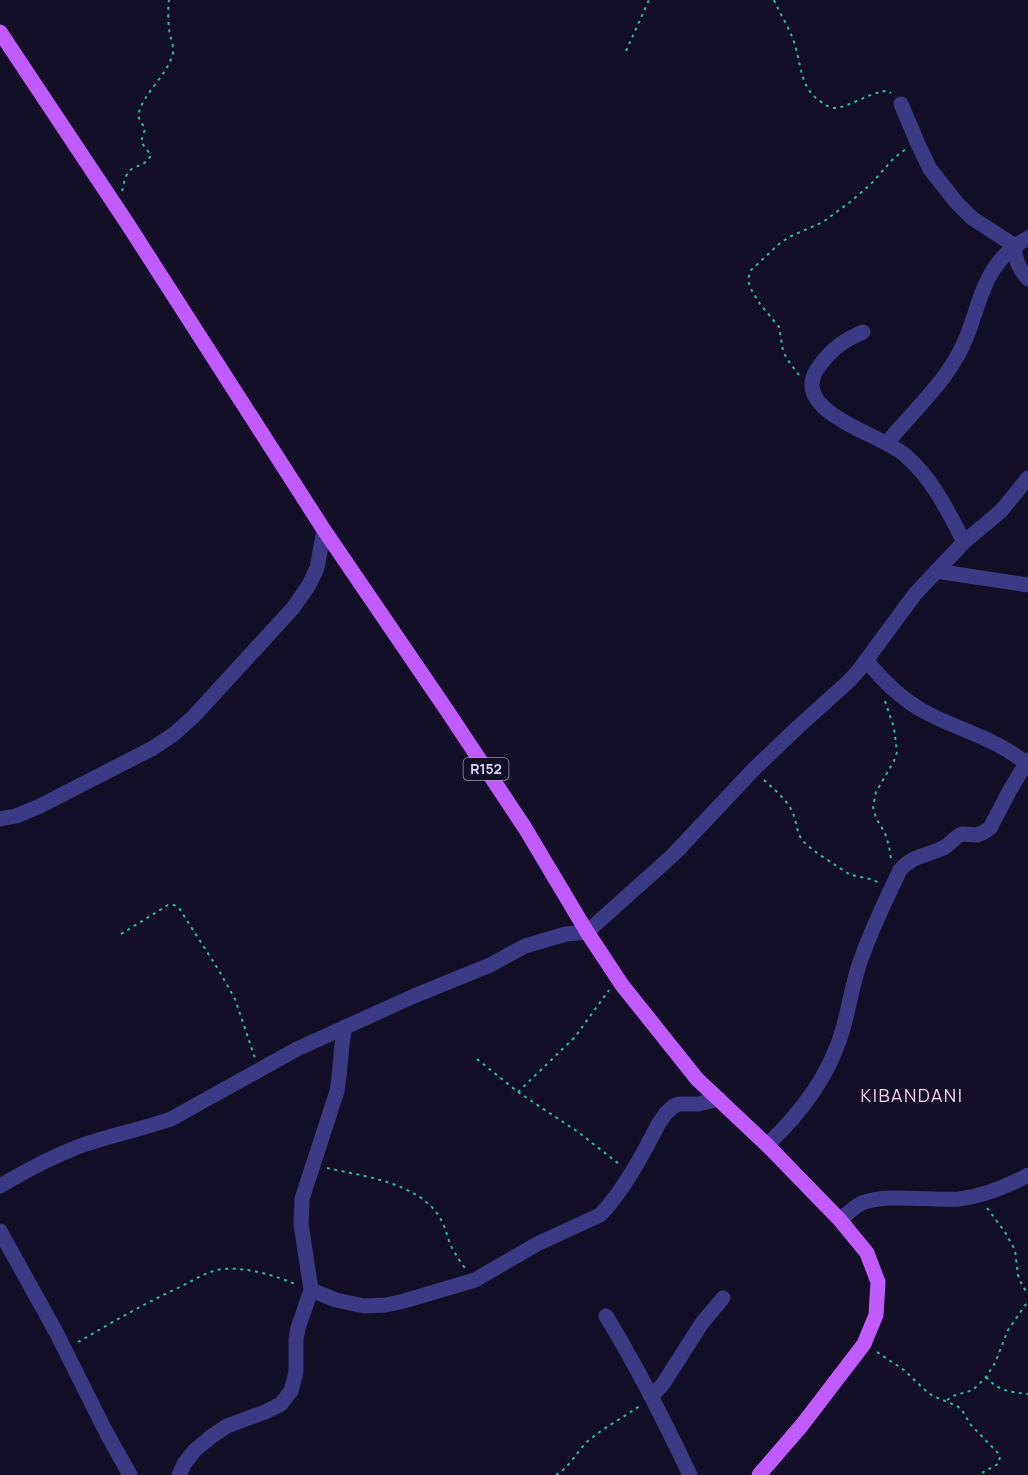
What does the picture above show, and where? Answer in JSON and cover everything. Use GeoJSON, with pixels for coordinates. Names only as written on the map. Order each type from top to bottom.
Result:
{"type":"FeatureCollection","features":[{"type":"Feature","properties":{"kind":"main road","name":"R152"},"geometry":{"type":"LineString","coordinates":[[0,32],[324,530],[525,828],[586,932],[617,978],[697,1079],[767,1145],[840,1220],[867,1253],[878,1282],[876,1315],[864,1344],[802,1425],[759,1475]]}},
{"type":"Feature","properties":{"kind":"street"},"geometry":{"type":"LineString","coordinates":[[901,105],[930,169],[956,202],[972,218],[1021,242]]}},
{"type":"Feature","properties":{"kind":"street"},"geometry":{"type":"LineString","coordinates":[[1021,242],[1014,255],[1021,272],[1028,279]]}},
{"type":"Feature","properties":{"kind":"street"},"geometry":{"type":"LineString","coordinates":[[887,442],[950,368],[965,339],[988,278],[1001,259],[1021,242]]}},
{"type":"Feature","properties":{"kind":"street"},"geometry":{"type":"LineString","coordinates":[[863,332],[838,344],[823,360],[811,380],[812,391],[826,410],[887,442],[903,453],[931,484],[964,542]]}},
{"type":"Feature","properties":{"kind":"street"},"geometry":{"type":"LineString","coordinates":[[0,1186],[58,1154],[171,1119],[297,1049],[490,964],[525,946],[566,934],[586,932],[673,855],[754,769],[849,681],[897,617],[936,571],[964,542],[1001,511],[1028,478]]}},
{"type":"Feature","properties":{"kind":"street"},"geometry":{"type":"LineString","coordinates":[[0,819],[16,816],[40,806],[153,748],[174,734],[194,716],[293,608],[309,585],[316,568],[324,530]]}},
{"type":"Feature","properties":{"kind":"street"},"geometry":{"type":"LineString","coordinates":[[936,571],[1028,585]]}},
{"type":"Feature","properties":{"kind":"street"},"geometry":{"type":"LineString","coordinates":[[767,1145],[785,1128],[807,1101],[830,1063],[841,1035],[860,962],[900,870],[906,862],[944,848],[962,834],[977,835],[990,828],[1027,763],[1004,748],[911,704],[894,690],[866,660]]}},
{"type":"Feature","properties":{"kind":"street"},"geometry":{"type":"LineString","coordinates":[[178,1475],[195,1450],[212,1436],[227,1426],[281,1404],[291,1391],[296,1372],[298,1328],[312,1290],[301,1224],[302,1199],[337,1091],[345,1027]]}},
{"type":"Feature","properties":{"kind":"street"},"geometry":{"type":"LineString","coordinates":[[312,1290],[336,1300],[364,1306],[386,1305],[475,1280],[537,1244],[600,1215],[632,1171],[666,1113],[679,1104],[698,1104],[719,1099]]}},
{"type":"Feature","properties":{"kind":"street"},"geometry":{"type":"LineString","coordinates":[[840,1220],[862,1204],[872,1201],[958,1199],[978,1196],[1024,1180]]}},
{"type":"Feature","properties":{"kind":"street"},"geometry":{"type":"LineString","coordinates":[[0,1232],[35,1292],[130,1475]]}},
{"type":"Feature","properties":{"kind":"street"},"geometry":{"type":"LineString","coordinates":[[652,1396],[663,1384],[702,1323],[723,1298]]}},
{"type":"Feature","properties":{"kind":"street"},"geometry":{"type":"LineString","coordinates":[[606,1316],[652,1396],[690,1475]]}},
{"type":"Feature","properties":{"kind":"path"},"geometry":{"type":"LineString","coordinates":[[121,215],[125,179],[133,168],[146,163],[151,155],[141,142],[145,129],[138,116],[143,103],[162,76],[172,54],[169,0]]}},
{"type":"Feature","properties":{"kind":"path"},"geometry":{"type":"LineString","coordinates":[[626,51],[649,0]]}},
{"type":"Feature","properties":{"kind":"path"},"geometry":{"type":"LineString","coordinates":[[774,0],[792,38],[804,82],[809,93],[817,100],[826,106],[837,108],[870,94],[886,92],[891,93],[901,105]]}},
{"type":"Feature","properties":{"kind":"path"},"geometry":{"type":"LineString","coordinates":[[812,391],[787,359],[776,321],[760,304],[752,291],[748,281],[750,271],[766,254],[784,241],[835,214],[862,193],[892,159],[902,151],[918,144]]}},
{"type":"Feature","properties":{"kind":"path"},"geometry":{"type":"LineString","coordinates":[[882,695],[894,728],[897,752],[876,792],[873,807],[876,818],[885,833],[891,860]]}},
{"type":"Feature","properties":{"kind":"path"},"geometry":{"type":"LineString","coordinates":[[754,769],[792,811],[802,840],[849,874],[875,880],[890,891]]}},
{"type":"Feature","properties":{"kind":"path"},"geometry":{"type":"LineString","coordinates":[[120,934],[168,905],[174,904],[179,908],[235,999],[260,1069]]}},
{"type":"Feature","properties":{"kind":"path"},"geometry":{"type":"LineString","coordinates":[[518,1092],[575,1037],[600,1005],[617,978]]}},
{"type":"Feature","properties":{"kind":"path"},"geometry":{"type":"LineString","coordinates":[[477,1059],[518,1092],[562,1121],[614,1161],[632,1171]]}},
{"type":"Feature","properties":{"kind":"path"},"geometry":{"type":"LineString","coordinates":[[312,1165],[381,1181],[421,1197],[441,1218],[456,1256],[475,1280]]}},
{"type":"Feature","properties":{"kind":"path"},"geometry":{"type":"LineString","coordinates":[[978,1196],[1012,1242],[1019,1281],[1028,1294]]}},
{"type":"Feature","properties":{"kind":"path"},"geometry":{"type":"LineString","coordinates":[[65,1349],[136,1308],[205,1274],[222,1269],[243,1270],[285,1279],[312,1290]]}},
{"type":"Feature","properties":{"kind":"path"},"geometry":{"type":"LineString","coordinates":[[947,1400],[973,1390],[986,1377],[995,1363],[1008,1330],[1028,1301]]}},
{"type":"Feature","properties":{"kind":"path"},"geometry":{"type":"LineString","coordinates":[[864,1344],[897,1364],[933,1396],[947,1400],[962,1410],[970,1424],[1000,1457],[998,1464],[978,1475]]}},
{"type":"Feature","properties":{"kind":"path"},"geometry":{"type":"LineString","coordinates":[[986,1377],[997,1388],[1012,1393],[1028,1394]]}},
{"type":"Feature","properties":{"kind":"path"},"geometry":{"type":"LineString","coordinates":[[556,1475],[564,1470],[590,1440],[652,1396]]}},
{"type":"Feature","properties":{"kind":"district","name":"KIBANDANI"},"geometry":{"type":"Point","coordinates":[912,1096]}}]}
